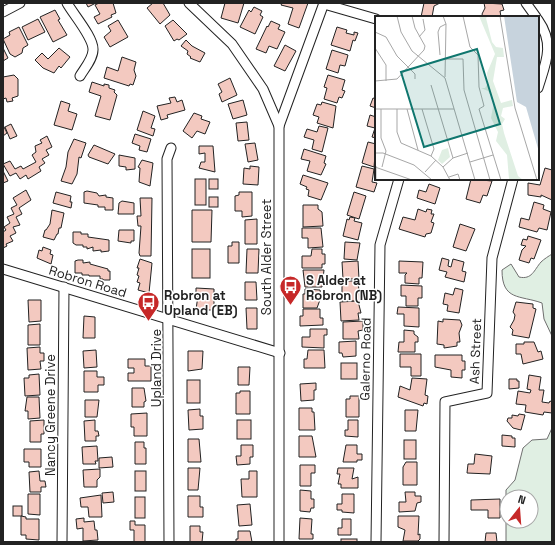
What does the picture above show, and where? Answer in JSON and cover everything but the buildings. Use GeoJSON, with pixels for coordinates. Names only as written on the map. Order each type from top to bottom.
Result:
{"type":"FeatureCollection","features":[{"type":"Feature","properties":{"kind":"street"},"geometry":{"type":"LineString","coordinates":[[3,12],[20,3]]}},
{"type":"Feature","properties":{"kind":"street"},"geometry":{"type":"LineString","coordinates":[[67,3],[90,39],[93,50],[87,66],[80,76]]}},
{"type":"Feature","properties":{"kind":"street","name":"South Alder Street"},"geometry":{"type":"LineString","coordinates":[[189,3],[232,44],[263,89],[279,126],[279,542]]}},
{"type":"Feature","properties":{"kind":"street"},"geometry":{"type":"LineString","coordinates":[[279,126],[324,3],[375,19]]}},
{"type":"Feature","properties":{"kind":"street"},"geometry":{"type":"LineString","coordinates":[[526,3],[535,16]]}},
{"type":"Feature","properties":{"kind":"street"},"geometry":{"type":"LineString","coordinates":[[539,22],[544,29],[548,46],[547,56],[539,84]]}},
{"type":"Feature","properties":{"kind":"street","name":"Upland Drive"},"geometry":{"type":"LineString","coordinates":[[169,542],[167,158],[171,148]]}},
{"type":"Feature","properties":{"kind":"street","name":"Galerno Road"},"geometry":{"type":"LineString","coordinates":[[376,542],[380,245],[399,180]]}},
{"type":"Feature","properties":{"kind":"street","name":"Ash Street"},"geometry":{"type":"LineString","coordinates":[[444,542],[445,402],[487,393],[492,258],[513,180]]}},
{"type":"Feature","properties":{"kind":"street","name":"Robron Road"},"geometry":{"type":"LineString","coordinates":[[3,269],[280,353]]}},
{"type":"Feature","properties":{"kind":"street","name":"Nancy Greene Drive"},"geometry":{"type":"LineString","coordinates":[[62,542],[64,287]]}},
{"type":"Feature","properties":{"kind":"green space"},"geometry":{"type":"Polygon","coordinates":[[[552,254],[552,336],[544,319],[542,303],[514,295],[509,292],[505,287],[502,270],[511,264],[519,277],[527,277],[532,274],[542,261],[552,254]]]}},
{"type":"Feature","properties":{"kind":"green space"},"geometry":{"type":"Polygon","coordinates":[[[552,428],[552,542],[506,542],[506,529],[539,529],[539,489],[507,489],[515,480],[523,448],[532,440],[547,439],[552,428]]]}},
{"type":"Feature","properties":{"kind":"place","name":"S Alder at Robron (NB)"},"geometry":{"type":"Point","coordinates":[290,306]}},
{"type":"Feature","properties":{"kind":"place","name":"Robron at Upland (EB)"},"geometry":{"type":"Point","coordinates":[149,322]}}]}
